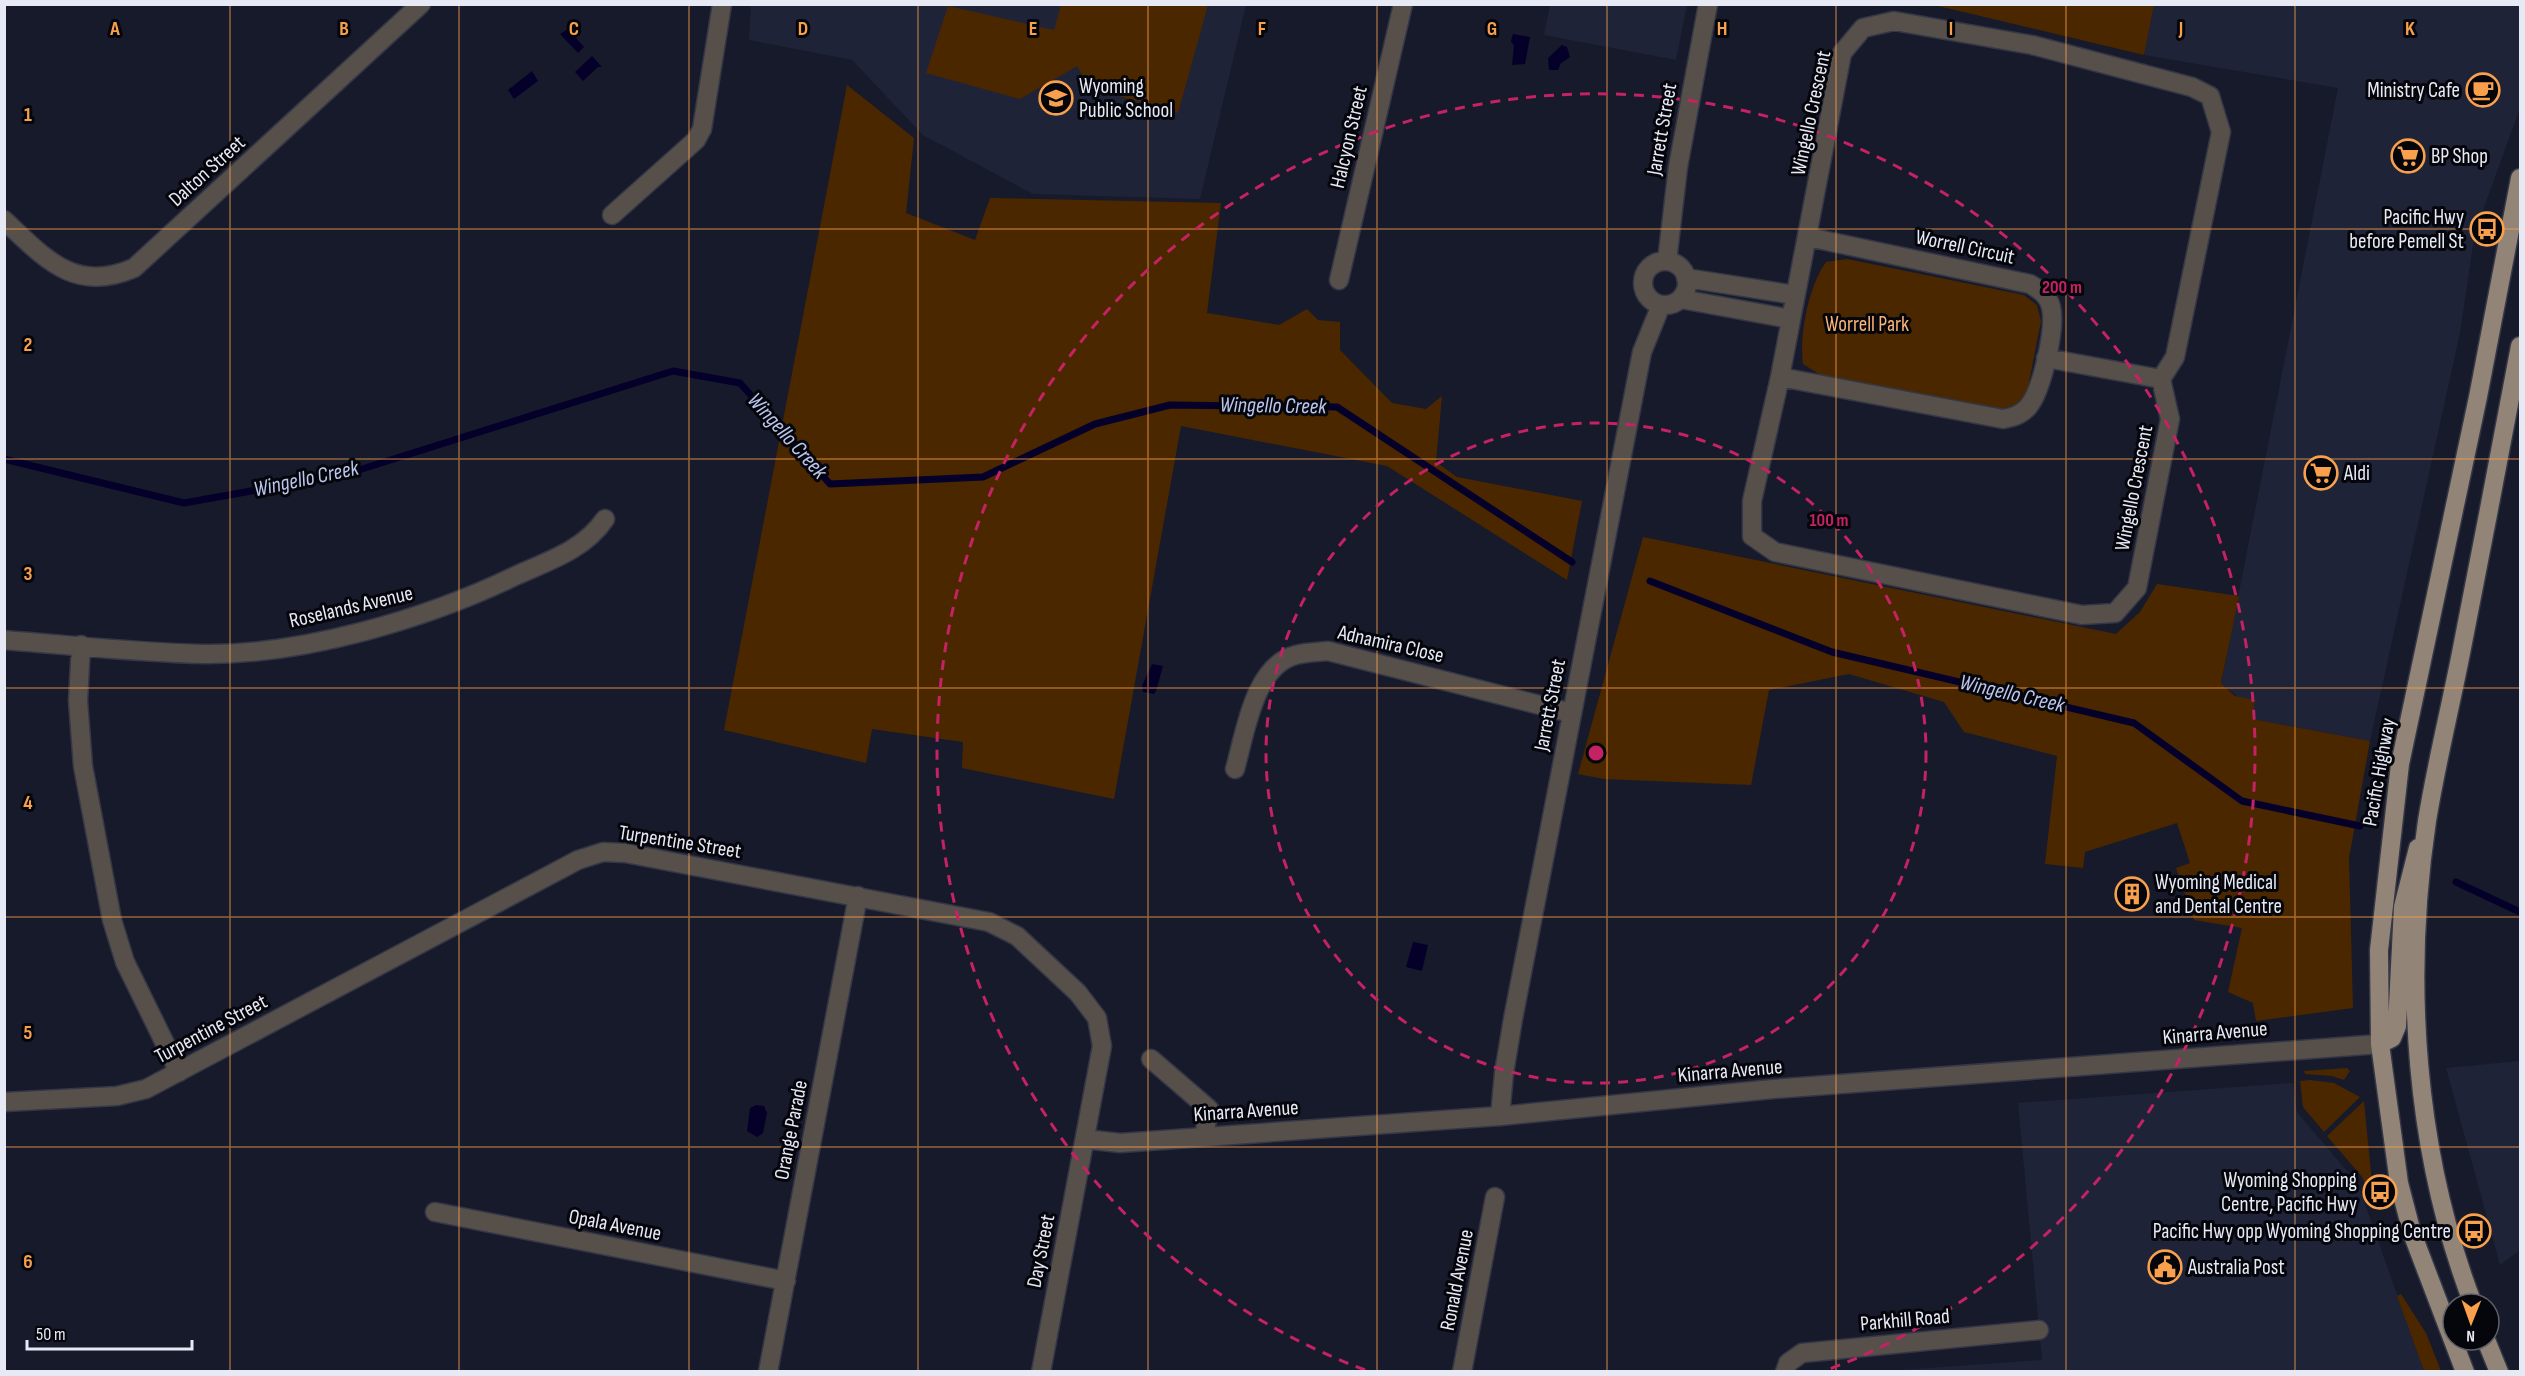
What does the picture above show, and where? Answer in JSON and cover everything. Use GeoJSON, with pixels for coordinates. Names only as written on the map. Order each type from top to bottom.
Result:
{"type":"FeatureCollection","features":[{"type":"Feature","properties":{"kind":"main road","name":"Pacific Highway"},"geometry":{"type":"LineString","coordinates":[[2465,1371],[2412,1233],[2398,1183],[2380,1044],[2379,950],[2400,764],[2476,408],[2520,178]]}},
{"type":"Feature","properties":{"kind":"main road"},"geometry":{"type":"LineString","coordinates":[[2469,1292],[2452,1243],[2440,1194],[2422,1082],[2417,1031],[2418,938],[2428,821],[2520,346]]}},
{"type":"Feature","properties":{"kind":"main road"},"geometry":{"type":"LineString","coordinates":[[2380,1044],[2392,1038],[2397,1026],[2404,899],[2412,862],[2428,821]]}},
{"type":"Feature","properties":{"kind":"main road"},"geometry":{"type":"LineString","coordinates":[[2491,1352],[2499,1371]]}},
{"type":"Feature","properties":{"kind":"street","name":"Dalton Street"},"geometry":{"type":"LineString","coordinates":[[4,220],[51,263],[75,274],[98,278],[117,275],[134,268],[421,4]]}},
{"type":"Feature","properties":{"kind":"street"},"geometry":{"type":"LineString","coordinates":[[612,215],[690,146],[699,135],[722,4]]}},
{"type":"Feature","properties":{"kind":"street","name":"Halcyon Street"},"geometry":{"type":"LineString","coordinates":[[1340,280],[1403,4]]}},
{"type":"Feature","properties":{"kind":"street","name":"Jarrett Street"},"geometry":{"type":"LineString","coordinates":[[1667,261],[1678,167],[1708,4]]}},
{"type":"Feature","properties":{"kind":"street","name":"Wingello Crescent"},"geometry":{"type":"LineString","coordinates":[[1894,21],[2032,45],[2192,87],[2210,96],[2221,132],[2175,357],[2161,379],[2170,418],[2137,588],[2115,613],[2082,615],[1775,552],[1752,536],[1752,501],[1780,377],[1795,295],[1842,53],[1863,28],[1894,21]]}},
{"type":"Feature","properties":{"kind":"street","name":"Worrell Circuit"},"geometry":{"type":"LineString","coordinates":[[1780,377],[2003,418],[2018,416],[2029,407],[2040,385],[2046,358],[2052,326],[2051,307],[2044,293],[2030,284],[1808,237]]}},
{"type":"Feature","properties":{"kind":"street"},"geometry":{"type":"LineString","coordinates":[[1667,261],[1681,269],[1686,278],[1686,289],[1681,299],[1672,304],[1660,305],[1649,299],[1642,280],[1648,268],[1667,261]]}},
{"type":"Feature","properties":{"kind":"street"},"geometry":{"type":"LineString","coordinates":[[1686,278],[1795,295]]}},
{"type":"Feature","properties":{"kind":"street"},"geometry":{"type":"LineString","coordinates":[[1681,299],[1791,319]]}},
{"type":"Feature","properties":{"kind":"street","name":"Jarrett Street"},"geometry":{"type":"LineString","coordinates":[[1500,1116],[1505,1062],[1642,352],[1660,305]]}},
{"type":"Feature","properties":{"kind":"street"},"geometry":{"type":"LineString","coordinates":[[2046,358],[2161,379]]}},
{"type":"Feature","properties":{"kind":"street","name":"Roselands Avenue"},"geometry":{"type":"LineString","coordinates":[[4,640],[205,654],[269,649],[374,628],[432,611],[484,591],[583,544],[605,519]]}},
{"type":"Feature","properties":{"kind":"street"},"geometry":{"type":"LineString","coordinates":[[81,645],[78,701],[83,766],[112,920],[125,962],[179,1072]]}},
{"type":"Feature","properties":{"kind":"street","name":"Adnamira Close"},"geometry":{"type":"LineString","coordinates":[[1235,769],[1255,696],[1268,674],[1294,655],[1328,651],[1571,713]]}},
{"type":"Feature","properties":{"kind":"street","name":"Turpentine Street"},"geometry":{"type":"LineString","coordinates":[[4,1102],[117,1096],[146,1089],[569,864],[603,852],[625,853],[989,922],[1017,936],[1078,993],[1097,1018],[1102,1046],[1085,1140]]}},
{"type":"Feature","properties":{"kind":"street","name":"Orange Parade"},"geometry":{"type":"LineString","coordinates":[[768,1371],[858,896]]}},
{"type":"Feature","properties":{"kind":"street","name":"Kinarra Avenue"},"geometry":{"type":"LineString","coordinates":[[1085,1140],[1120,1143],[1500,1116],[1773,1089],[2380,1044]]}},
{"type":"Feature","properties":{"kind":"street"},"geometry":{"type":"LineString","coordinates":[[1151,1059],[1209,1109],[1204,1136]]}},
{"type":"Feature","properties":{"kind":"street","name":"Day Street"},"geometry":{"type":"LineString","coordinates":[[1041,1371],[1085,1140]]}},
{"type":"Feature","properties":{"kind":"street","name":"Ronald Avenue"},"geometry":{"type":"LineString","coordinates":[[1462,1371],[1495,1197]]}},
{"type":"Feature","properties":{"kind":"street","name":"Opala Avenue"},"geometry":{"type":"LineString","coordinates":[[435,1212],[786,1281]]}},
{"type":"Feature","properties":{"kind":"street","name":"Parkhill Road"},"geometry":{"type":"LineString","coordinates":[[1785,1371],[1788,1363],[1802,1353],[2039,1330]]}},
{"type":"Feature","properties":{"kind":"shaded area","name":"Wyoming Public School"},"geometry":{"type":"Polygon","coordinates":[[[751,5],[1246,5],[1200,199],[1033,194],[923,135],[852,60],[749,40],[751,5]]]}},
{"type":"Feature","properties":{"kind":"shaded area"},"geometry":{"type":"Polygon","coordinates":[[[1550,5],[1687,5],[1676,60],[1544,35],[1550,5]]]}},
{"type":"Feature","properties":{"kind":"shaded area"},"geometry":{"type":"Polygon","coordinates":[[[2154,5],[2520,5],[2520,108],[2475,232],[2460,333],[2370,741],[2252,719],[2235,694],[2221,684],[2338,88],[2144,55],[2154,5]]]}},
{"type":"Feature","properties":{"kind":"shaded area"},"geometry":{"type":"Polygon","coordinates":[[[568,29],[584,47],[578,53],[560,34],[568,29]]]}},
{"type":"Feature","properties":{"kind":"shaded area"},"geometry":{"type":"Polygon","coordinates":[[[1513,34],[1530,37],[1525,64],[1512,65],[1513,34]]]}},
{"type":"Feature","properties":{"kind":"shaded area"},"geometry":{"type":"Polygon","coordinates":[[[1562,45],[1567,47],[1570,57],[1561,63],[1558,70],[1549,70],[1548,58],[1562,45]]]}},
{"type":"Feature","properties":{"kind":"shaded area"},"geometry":{"type":"Polygon","coordinates":[[[592,56],[602,67],[598,67],[583,81],[575,72],[592,56]]]}},
{"type":"Feature","properties":{"kind":"shaded area"},"geometry":{"type":"Polygon","coordinates":[[[532,71],[538,81],[514,99],[508,90],[532,71]]]}},
{"type":"Feature","properties":{"kind":"shaded area"},"geometry":{"type":"Polygon","coordinates":[[[1152,664],[1163,666],[1154,694],[1143,692],[1142,686],[1152,664]]]}},
{"type":"Feature","properties":{"kind":"shaded area"},"geometry":{"type":"Polygon","coordinates":[[[1413,942],[1428,945],[1422,971],[1406,967],[1413,942]]]}},
{"type":"Feature","properties":{"kind":"shaded area"},"geometry":{"type":"Polygon","coordinates":[[[2520,1061],[2520,1250],[2500,1265],[2446,1068],[2520,1061]]]}},
{"type":"Feature","properties":{"kind":"shaded area"},"geometry":{"type":"Polygon","coordinates":[[[2293,1083],[2297,1112],[2358,1184],[2424,1371],[1874,1372],[2042,1360],[2018,1103],[2293,1083]]]}},
{"type":"Feature","properties":{"kind":"shaded area"},"geometry":{"type":"Polygon","coordinates":[[[756,1105],[764,1106],[767,1113],[763,1133],[757,1137],[747,1131],[750,1108],[756,1105]]]}},
{"type":"Feature","properties":{"kind":"green space"},"geometry":{"type":"Polygon","coordinates":[[[1061,5],[1208,5],[1178,113],[1090,88],[1077,66],[1020,99],[926,73],[948,6],[1054,30],[1061,5]]]}},
{"type":"Feature","properties":{"kind":"green space"},"geometry":{"type":"Polygon","coordinates":[[[1934,5],[2154,5],[2144,55],[1934,5]]]}},
{"type":"Feature","properties":{"kind":"green space"},"geometry":{"type":"Polygon","coordinates":[[[847,85],[914,138],[906,213],[975,240],[990,198],[1221,203],[1207,313],[1279,325],[1307,309],[1318,320],[1340,322],[1340,350],[1392,403],[1426,409],[1442,396],[1436,462],[1457,477],[1582,501],[1567,580],[1387,466],[1181,426],[1114,799],[962,768],[963,742],[872,729],[866,763],[724,730],[847,85]]]}},
{"type":"Feature","properties":{"kind":"green space","name":"Worrell Park"},"geometry":{"type":"Polygon","coordinates":[[[1847,259],[2024,295],[2037,305],[2041,321],[2027,393],[2017,404],[2001,409],[1822,376],[1803,364],[1804,325],[1810,297],[1820,272],[1826,262],[1847,259]]]}},
{"type":"Feature","properties":{"kind":"green space"},"geometry":{"type":"Polygon","coordinates":[[[1643,537],[2116,634],[2140,612],[2157,584],[2239,596],[2221,683],[2235,696],[2255,700],[2252,719],[2370,741],[2349,858],[2353,1008],[2256,1021],[2253,1003],[2228,992],[2242,928],[2194,920],[2176,868],[2190,863],[2177,823],[2085,852],[2083,868],[2045,864],[2057,756],[1964,732],[1944,702],[1849,674],[1769,690],[1751,785],[1604,779],[1578,774],[1643,537]]]}},
{"type":"Feature","properties":{"kind":"green space"},"geometry":{"type":"Polygon","coordinates":[[[2347,1068],[2350,1071],[2344,1080],[2332,1076],[2305,1074],[2304,1071],[2347,1068]]]}},
{"type":"Feature","properties":{"kind":"green space"},"geometry":{"type":"Polygon","coordinates":[[[2300,1081],[2334,1083],[2360,1097],[2324,1132],[2303,1107],[2300,1081]]]}},
{"type":"Feature","properties":{"kind":"green space"},"geometry":{"type":"Polygon","coordinates":[[[2364,1101],[2373,1194],[2367,1195],[2363,1178],[2327,1136],[2364,1101]]]}},
{"type":"Feature","properties":{"kind":"green space"},"geometry":{"type":"Polygon","coordinates":[[[2401,1294],[2426,1333],[2441,1371],[2424,1371],[2397,1296],[2401,1294]]]}},
{"type":"Feature","properties":{"kind":"waterway","name":"Wingello Creek"},"geometry":{"type":"LineString","coordinates":[[4,459],[184,503],[346,474],[673,371],[740,383],[830,484],[983,477],[1095,424],[1170,405],[1337,407],[1572,562]]}},
{"type":"Feature","properties":{"kind":"waterway","name":"Wingello Creek"},"geometry":{"type":"LineString","coordinates":[[1650,581],[1832,652],[2134,723],[2242,801],[2360,826]]}},
{"type":"Feature","properties":{"kind":"waterway","name":"Wingello Creek"},"geometry":{"type":"LineString","coordinates":[[2456,882],[2520,912]]}},
{"type":"Feature","properties":{"kind":"place","name":"Ministry Cafe"},"geometry":{"type":"Point","coordinates":[2483,90]}},
{"type":"Feature","properties":{"kind":"place","name":"Wyoming Public School"},"geometry":{"type":"Point","coordinates":[1056,98]}},
{"type":"Feature","properties":{"kind":"place","name":"BP Shop"},"geometry":{"type":"Point","coordinates":[2408,156]}},
{"type":"Feature","properties":{"kind":"place","name":"Pacific Hwy before Pemell St"},"geometry":{"type":"Point","coordinates":[2487,229]}},
{"type":"Feature","properties":{"kind":"place","name":"Aldi"},"geometry":{"type":"Point","coordinates":[2321,473]}},
{"type":"Feature","properties":{"kind":"place","name":"Wyoming Medical and Dental Centre"},"geometry":{"type":"Point","coordinates":[2132,894]}},
{"type":"Feature","properties":{"kind":"place","name":"Wyoming Shopping Centre, Pacific Hwy"},"geometry":{"type":"Point","coordinates":[2380,1192]}},
{"type":"Feature","properties":{"kind":"place","name":"Pacific Hwy opp Wyoming Shopping Centre"},"geometry":{"type":"Point","coordinates":[2474,1231]}},
{"type":"Feature","properties":{"kind":"place","name":"Australia Post"},"geometry":{"type":"Point","coordinates":[2165,1267]}}]}
